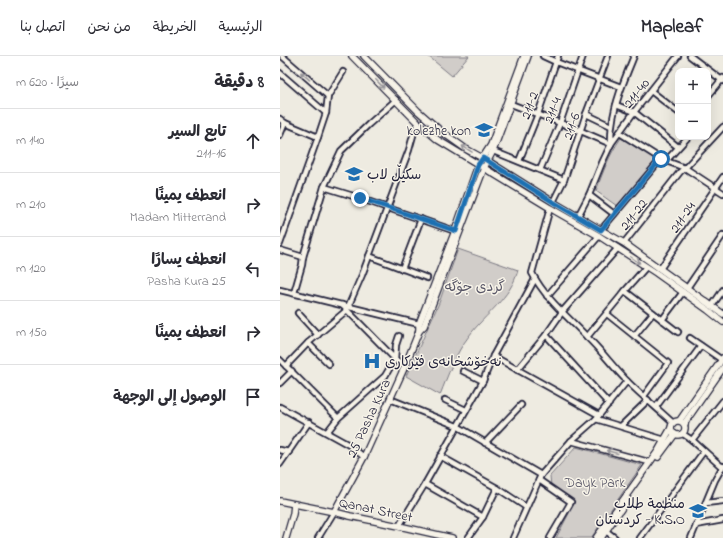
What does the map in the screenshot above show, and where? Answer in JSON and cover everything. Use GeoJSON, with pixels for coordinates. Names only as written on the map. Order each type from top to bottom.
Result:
{"type":"FeatureCollection","features":[{"type":"Feature","properties":{"kind":"main road"},"geometry":{"type":"LineString","coordinates":[[352,56],[418,124],[438,140],[550,208],[600,233],[624,242],[660,269],[723,323]]}},
{"type":"Feature","properties":{"kind":"main road"},"geometry":{"type":"LineString","coordinates":[[365,56],[418,112],[466,149],[578,216],[618,248],[646,267],[722,312]]}},
{"type":"Feature","properties":{"kind":"main road"},"geometry":{"type":"LineString","coordinates":[[485,160],[524,56]]}},
{"type":"Feature","properties":{"kind":"main road"},"geometry":{"type":"LineString","coordinates":[[485,160],[493,151],[528,56]]}},
{"type":"Feature","properties":{"kind":"main road","name":"25 Pasha Kura"},"geometry":{"type":"LineString","coordinates":[[334,512],[364,457],[405,366],[419,331],[419,324],[456,231],[478,165],[485,160]]}},
{"type":"Feature","properties":{"kind":"main road","name":"25 Pasha Kura"},"geometry":{"type":"LineString","coordinates":[[419,331],[424,326],[484,168],[485,160]]}},
{"type":"Feature","properties":{"kind":"main road"},"geometry":{"type":"LineString","coordinates":[[596,538],[665,440],[672,425],[676,421],[680,420],[722,359]]}},
{"type":"Feature","properties":{"kind":"main road"},"geometry":{"type":"LineString","coordinates":[[674,434],[683,434],[686,430],[686,421],[722,369]]}},
{"type":"Feature","properties":{"kind":"main road"},"geometry":{"type":"LineString","coordinates":[[680,420],[685,424]]}},
{"type":"Feature","properties":{"kind":"main road"},"geometry":{"type":"LineString","coordinates":[[672,425],[672,432],[674,434]]}},
{"type":"Feature","properties":{"kind":"main road"},"geometry":{"type":"LineString","coordinates":[[602,538],[674,434]]}},
{"type":"Feature","properties":{"kind":"main road","name":"Qanat Street"},"geometry":{"type":"LineString","coordinates":[[280,501],[452,538]]}},
{"type":"Feature","properties":{"kind":"main road"},"geometry":{"type":"LineString","coordinates":[[286,538],[293,514],[294,504]]}},
{"type":"Feature","properties":{"kind":"street"},"geometry":{"type":"LineString","coordinates":[[282,56],[328,96]]}},
{"type":"Feature","properties":{"kind":"street"},"geometry":{"type":"LineString","coordinates":[[543,56],[621,87]]}},
{"type":"Feature","properties":{"kind":"street","name":"211-2"},"geometry":{"type":"LineString","coordinates":[[519,161],[538,114],[558,56]]}},
{"type":"Feature","properties":{"kind":"street","name":"211-4"},"geometry":{"type":"LineString","coordinates":[[540,170],[560,123],[583,56]]}},
{"type":"Feature","properties":{"kind":"street","name":"211-6"},"geometry":{"type":"LineString","coordinates":[[553,202],[564,180],[586,114],[608,56]]}},
{"type":"Feature","properties":{"kind":"street"},"geometry":{"type":"LineString","coordinates":[[578,216],[589,195],[611,144],[611,126],[616,105],[621,87],[634,56]]}},
{"type":"Feature","properties":{"kind":"street","name":"211-40"},"geometry":{"type":"LineString","coordinates":[[611,144],[678,56]]}},
{"type":"Feature","properties":{"kind":"street"},"geometry":{"type":"LineString","coordinates":[[690,56],[723,80],[711,93]]}},
{"type":"Feature","properties":{"kind":"street"},"geometry":{"type":"LineString","coordinates":[[280,244],[326,113],[328,96],[343,72]]}},
{"type":"Feature","properties":{"kind":"street"},"geometry":{"type":"LineString","coordinates":[[280,73],[326,113]]}},
{"type":"Feature","properties":{"kind":"street"},"geometry":{"type":"LineString","coordinates":[[651,91],[675,110]]}},
{"type":"Feature","properties":{"kind":"street"},"geometry":{"type":"LineString","coordinates":[[294,293],[324,187],[341,150],[396,100]]}},
{"type":"Feature","properties":{"kind":"street"},"geometry":{"type":"LineString","coordinates":[[511,104],[611,144]]}},
{"type":"Feature","properties":{"kind":"street"},"geometry":{"type":"LineString","coordinates":[[616,105],[634,112],[678,147]]}},
{"type":"Feature","properties":{"kind":"street"},"geometry":{"type":"LineString","coordinates":[[586,114],[611,126]]}},
{"type":"Feature","properties":{"kind":"street"},"geometry":{"type":"LineString","coordinates":[[280,119],[285,123],[318,137]]}},
{"type":"Feature","properties":{"kind":"street"},"geometry":{"type":"LineString","coordinates":[[280,135],[285,123]]}},
{"type":"Feature","properties":{"kind":"street"},"geometry":{"type":"LineString","coordinates":[[286,366],[308,343],[348,309],[418,124]]}},
{"type":"Feature","properties":{"kind":"street","name":"211-22"},"geometry":{"type":"LineString","coordinates":[[624,242],[680,172],[723,128]]}},
{"type":"Feature","properties":{"kind":"street"},"geometry":{"type":"LineString","coordinates":[[620,133],[663,160],[685,168],[723,193]]}},
{"type":"Feature","properties":{"kind":"street"},"geometry":{"type":"LineString","coordinates":[[547,296],[614,214],[663,160],[685,140]]}},
{"type":"Feature","properties":{"kind":"street"},"geometry":{"type":"LineString","coordinates":[[493,151],[564,180]]}},
{"type":"Feature","properties":{"kind":"street","name":"211-24"},"geometry":{"type":"LineString","coordinates":[[660,269],[723,177]]}},
{"type":"Feature","properties":{"kind":"street"},"geometry":{"type":"LineString","coordinates":[[324,187],[456,231]]}},
{"type":"Feature","properties":{"kind":"street"},"geometry":{"type":"LineString","coordinates":[[589,195],[614,214]]}},
{"type":"Feature","properties":{"kind":"street"},"geometry":{"type":"LineString","coordinates":[[550,208],[532,273],[535,279],[547,296],[562,312],[672,425]]}},
{"type":"Feature","properties":{"kind":"street"},"geometry":{"type":"LineString","coordinates":[[402,269],[421,219]]}},
{"type":"Feature","properties":{"kind":"street"},"geometry":{"type":"LineString","coordinates":[[280,227],[286,228]]}},
{"type":"Feature","properties":{"kind":"street"},"geometry":{"type":"LineString","coordinates":[[662,320],[723,235]]}},
{"type":"Feature","properties":{"kind":"street"},"geometry":{"type":"LineString","coordinates":[[517,370],[546,335],[562,312],[618,248]]}},
{"type":"Feature","properties":{"kind":"street"},"geometry":{"type":"LineString","coordinates":[[280,250],[303,257]]}},
{"type":"Feature","properties":{"kind":"street"},"geometry":{"type":"LineString","coordinates":[[369,256],[427,278]]}},
{"type":"Feature","properties":{"kind":"street"},"geometry":{"type":"LineString","coordinates":[[587,337],[646,267]]}},
{"type":"Feature","properties":{"kind":"street"},"geometry":{"type":"LineString","coordinates":[[399,526],[425,484],[483,381],[494,356],[535,279]]}},
{"type":"Feature","properties":{"kind":"street"},"geometry":{"type":"LineString","coordinates":[[280,290],[342,305],[348,309],[395,359],[405,366]]}},
{"type":"Feature","properties":{"kind":"street"},"geometry":{"type":"LineString","coordinates":[[712,306],[723,290]]}},
{"type":"Feature","properties":{"kind":"street"},"geometry":{"type":"LineString","coordinates":[[625,291],[678,332]]}},
{"type":"Feature","properties":{"kind":"street"},"geometry":{"type":"LineString","coordinates":[[348,309],[419,324]]}},
{"type":"Feature","properties":{"kind":"street"},"geometry":{"type":"LineString","coordinates":[[298,313],[318,335]]}},
{"type":"Feature","properties":{"kind":"street"},"geometry":{"type":"LineString","coordinates":[[635,335],[653,313]]}},
{"type":"Feature","properties":{"kind":"street"},"geometry":{"type":"LineString","coordinates":[[607,314],[668,362],[644,396]]}},
{"type":"Feature","properties":{"kind":"street"},"geometry":{"type":"LineString","coordinates":[[546,335],[608,404]]}},
{"type":"Feature","properties":{"kind":"street"},"geometry":{"type":"LineString","coordinates":[[327,432],[338,418],[385,376],[395,359],[396,345],[399,336]]}},
{"type":"Feature","properties":{"kind":"street"},"geometry":{"type":"LineString","coordinates":[[690,338],[722,359]]}},
{"type":"Feature","properties":{"kind":"street"},"geometry":{"type":"LineString","coordinates":[[308,343],[329,364]]}},
{"type":"Feature","properties":{"kind":"street"},"geometry":{"type":"LineString","coordinates":[[656,407],[701,346]]}},
{"type":"Feature","properties":{"kind":"street"},"geometry":{"type":"LineString","coordinates":[[494,356],[597,417],[665,440]]}},
{"type":"Feature","properties":{"kind":"street"},"geometry":{"type":"LineString","coordinates":[[280,360],[338,418]]}},
{"type":"Feature","properties":{"kind":"street"},"geometry":{"type":"LineString","coordinates":[[280,383],[292,371]]}},
{"type":"Feature","properties":{"kind":"street"},"geometry":{"type":"LineString","coordinates":[[463,371],[483,381]]}},
{"type":"Feature","properties":{"kind":"street"},"geometry":{"type":"LineString","coordinates":[[513,538],[540,478],[571,441],[597,417],[628,381]]}},
{"type":"Feature","properties":{"kind":"street"},"geometry":{"type":"LineString","coordinates":[[390,399],[457,426],[540,478],[571,502],[550,538]]}},
{"type":"Feature","properties":{"kind":"street"},"geometry":{"type":"LineString","coordinates":[[445,400],[466,410]]}},
{"type":"Feature","properties":{"kind":"street"},"geometry":{"type":"LineString","coordinates":[[621,426],[648,400]]}},
{"type":"Feature","properties":{"kind":"street"},"geometry":{"type":"LineString","coordinates":[[692,440],[723,402]]}},
{"type":"Feature","properties":{"kind":"street"},"geometry":{"type":"LineString","coordinates":[[486,443],[521,405]]}},
{"type":"Feature","properties":{"kind":"street"},"geometry":{"type":"LineString","coordinates":[[280,407],[349,445],[364,457]]}},
{"type":"Feature","properties":{"kind":"street"},"geometry":{"type":"LineString","coordinates":[[280,464],[308,422]]}},
{"type":"Feature","properties":{"kind":"street"},"geometry":{"type":"LineString","coordinates":[[683,434],[723,467],[715,480],[691,538]]}},
{"type":"Feature","properties":{"kind":"street"},"geometry":{"type":"LineString","coordinates":[[571,441],[650,462]]}},
{"type":"Feature","properties":{"kind":"street"},"geometry":{"type":"LineString","coordinates":[[280,450],[289,452]]}},
{"type":"Feature","properties":{"kind":"street"},"geometry":{"type":"LineString","coordinates":[[640,538],[704,451]]}},
{"type":"Feature","properties":{"kind":"street"},"geometry":{"type":"LineString","coordinates":[[440,456],[497,488],[526,507]]}},
{"type":"Feature","properties":{"kind":"street"},"geometry":{"type":"LineString","coordinates":[[715,480],[723,479]]}},
{"type":"Feature","properties":{"kind":"street"},"geometry":{"type":"LineString","coordinates":[[425,484],[483,517]]}},
{"type":"Feature","properties":{"kind":"street"},"geometry":{"type":"LineString","coordinates":[[468,538],[483,517],[497,488]]}},
{"type":"Feature","properties":{"kind":"street"},"geometry":{"type":"LineString","coordinates":[[706,503],[723,501]]}},
{"type":"Feature","properties":{"kind":"street"},"geometry":{"type":"LineString","coordinates":[[318,538],[334,512]]}},
{"type":"Feature","properties":{"kind":"street"},"geometry":{"type":"LineString","coordinates":[[696,525],[723,520]]}},
{"type":"Feature","properties":{"kind":"street"},"geometry":{"type":"LineString","coordinates":[[606,531],[615,538]]}},
{"type":"Feature","properties":{"kind":"green space"},"geometry":{"type":"Polygon","coordinates":[[[428,56],[469,56],[452,76],[428,56]]]}},
{"type":"Feature","properties":{"kind":"green space"},"geometry":{"type":"Polygon","coordinates":[[[621,138],[657,160],[617,206],[596,191],[610,157],[621,138]]]}},
{"type":"Feature","properties":{"kind":"green space","name":"گردی جۆگە"},"geometry":{"type":"Polygon","coordinates":[[[458,249],[518,270],[510,289],[475,328],[464,343],[452,365],[440,395],[406,376],[439,303],[458,249]]]}},
{"type":"Feature","properties":{"kind":"green space","name":"Dayk Park"},"geometry":{"type":"Polygon","coordinates":[[[576,447],[642,465],[591,538],[556,538],[574,504],[551,486],[550,476],[576,447]]]}},
{"type":"Feature","properties":{"kind":"place","name":"kolezhe kon"},"geometry":{"type":"Point","coordinates":[484,130]}},
{"type":"Feature","properties":{"kind":"place","name":"سكیڵ لاب"},"geometry":{"type":"Point","coordinates":[354,174]}},
{"type":"Feature","properties":{"kind":"place","name":"نەخۆشخانەی فێرکاری"},"geometry":{"type":"Point","coordinates":[372,361]}},
{"type":"Feature","properties":{"kind":"place","name":"منظمة طلاب كردستان - K.S.O"},"geometry":{"type":"Point","coordinates":[698,511]}},
{"type":"Feature","properties":{"kind":"route"},"geometry":{"type":"LineString","coordinates":[[360,198],[456,231],[478,165],[483,158],[601,230],[661,159]]}}]}
